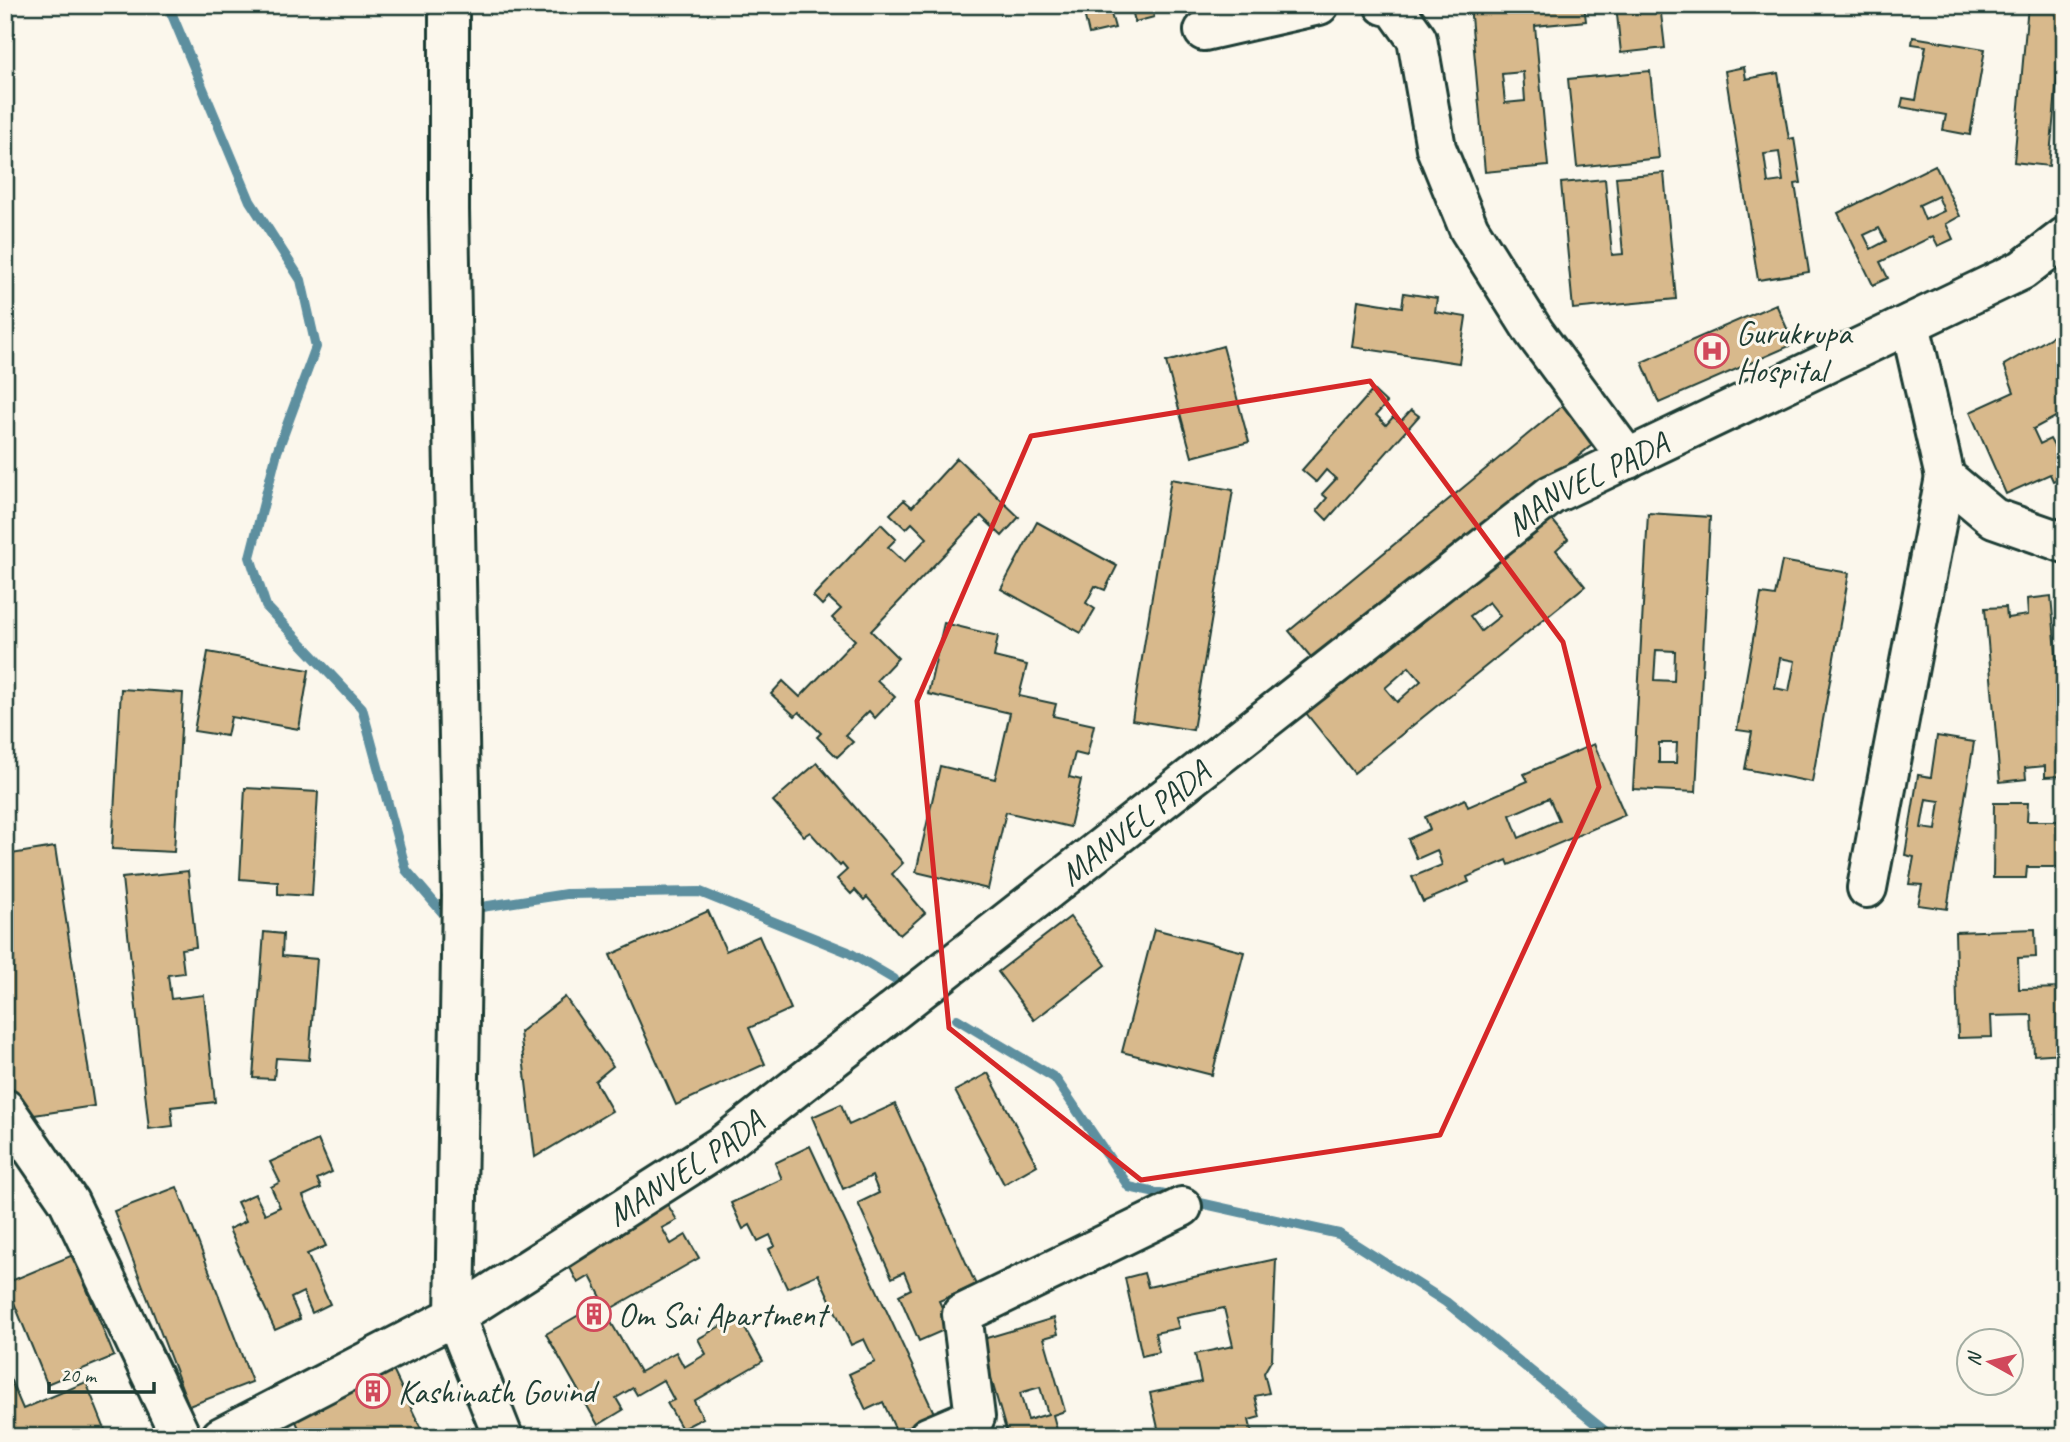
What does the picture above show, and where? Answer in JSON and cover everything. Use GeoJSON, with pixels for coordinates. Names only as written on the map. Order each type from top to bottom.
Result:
{"type":"FeatureCollection","features":[{"type":"Feature","properties":{"kind":"street"},"geometry":{"type":"LineString","coordinates":[[449,5],[449,210],[462,896],[455,1316],[503,1437]]}},
{"type":"Feature","properties":{"kind":"street"},"geometry":{"type":"LineString","coordinates":[[1204,31],[1319,5]]}},
{"type":"Feature","properties":{"kind":"street"},"geometry":{"type":"LineString","coordinates":[[1384,5],[1394,7],[1417,39],[1436,148],[1469,229],[1534,332],[1628,458]]}},
{"type":"Feature","properties":{"kind":"street","name":"MANVEL PADA"},"geometry":{"type":"LineString","coordinates":[[221,1437],[455,1316],[723,1144],[1551,495],[2022,270],[2065,237]]}},
{"type":"Feature","properties":{"kind":"street"},"geometry":{"type":"LineString","coordinates":[[1867,888],[1945,477],[1910,324]]}},
{"type":"Feature","properties":{"kind":"street"},"geometry":{"type":"LineString","coordinates":[[1945,477],[1994,518],[2065,543]]}},
{"type":"Feature","properties":{"kind":"street"},"geometry":{"type":"LineString","coordinates":[[5,1109],[69,1202],[181,1437]]}},
{"type":"Feature","properties":{"kind":"street"},"geometry":{"type":"LineString","coordinates":[[928,1437],[979,1427],[962,1314],[1182,1207]]}},
{"type":"Feature","properties":{"kind":"highlighted area"},"geometry":{"type":"Polygon","coordinates":[[[1370,381],[1563,642],[1599,787],[1440,1135],[1141,1180],[949,1028],[917,701],[1031,436],[1370,381]]]}},
{"type":"Feature","properties":{"kind":"building"},"geometry":{"type":"Polygon","coordinates":[[[1082,5],[1130,5],[1110,10],[1115,28],[1089,34],[1082,5]]]}},
{"type":"Feature","properties":{"kind":"building"},"geometry":{"type":"Polygon","coordinates":[[[1131,5],[1151,5],[1154,17],[1135,22],[1131,5]]]}},
{"type":"Feature","properties":{"kind":"building"},"geometry":{"type":"Polygon","coordinates":[[[1470,5],[1584,5],[1586,21],[1535,26],[1548,166],[1485,172],[1470,5]],[[1523,72],[1502,74],[1505,103],[1525,101],[1523,72]]]}},
{"type":"Feature","properties":{"kind":"building"},"geometry":{"type":"Polygon","coordinates":[[[1616,5],[1660,5],[1665,48],[1621,53],[1616,5]]]}},
{"type":"Feature","properties":{"kind":"building"},"geometry":{"type":"Polygon","coordinates":[[[2028,5],[2064,5],[2049,166],[2014,162],[2028,5]]]}},
{"type":"Feature","properties":{"kind":"building"},"geometry":{"type":"Polygon","coordinates":[[[1913,37],[1985,49],[1970,135],[1943,130],[1946,115],[1901,107],[1903,98],[1916,100],[1926,46],[1912,44],[1913,37]]]}},
{"type":"Feature","properties":{"kind":"building"},"geometry":{"type":"Polygon","coordinates":[[[1744,67],[1746,79],[1778,73],[1789,139],[1794,138],[1801,183],[1795,184],[1809,272],[1758,280],[1725,71],[1744,67]],[[1779,152],[1764,154],[1768,183],[1783,181],[1779,152]]]}},
{"type":"Feature","properties":{"kind":"building"},"geometry":{"type":"Polygon","coordinates":[[[1650,71],[1659,158],[1577,167],[1568,79],[1650,71]]]}},
{"type":"Feature","properties":{"kind":"building"},"geometry":{"type":"Polygon","coordinates":[[[1935,165],[1960,216],[1946,224],[1953,239],[1938,246],[1933,236],[1880,262],[1888,278],[1873,285],[1838,213],[1935,165]],[[1938,196],[1919,205],[1925,220],[1944,211],[1938,196]],[[1879,228],[1864,235],[1871,249],[1886,241],[1879,228]]]}},
{"type":"Feature","properties":{"kind":"building"},"geometry":{"type":"Polygon","coordinates":[[[1664,173],[1676,299],[1573,309],[1561,183],[1605,179],[1612,255],[1623,254],[1616,177],[1664,173]]]}},
{"type":"Feature","properties":{"kind":"building"},"geometry":{"type":"Polygon","coordinates":[[[1404,293],[1437,298],[1435,312],[1466,317],[1459,363],[1352,347],[1358,300],[1402,307],[1404,293]]]}},
{"type":"Feature","properties":{"kind":"building"},"geometry":{"type":"Polygon","coordinates":[[[1776,304],[1794,344],[1659,403],[1642,362],[1776,304]]]}},
{"type":"Feature","properties":{"kind":"building"},"geometry":{"type":"Polygon","coordinates":[[[2065,329],[2065,412],[2033,429],[2040,444],[2050,439],[2060,457],[2065,454],[2065,476],[2053,481],[2050,474],[2006,494],[1970,412],[2014,392],[2004,365],[2065,329]]]}},
{"type":"Feature","properties":{"kind":"building"},"geometry":{"type":"Polygon","coordinates":[[[1223,346],[1249,442],[1192,457],[1166,362],[1223,346]]]}},
{"type":"Feature","properties":{"kind":"building"},"geometry":{"type":"Polygon","coordinates":[[[1373,390],[1387,403],[1376,415],[1386,425],[1393,417],[1400,422],[1411,410],[1419,416],[1327,520],[1317,510],[1327,498],[1322,494],[1336,479],[1326,470],[1316,482],[1302,470],[1373,390]]]}},
{"type":"Feature","properties":{"kind":"building"},"geometry":{"type":"Polygon","coordinates":[[[1567,402],[1598,440],[1321,669],[1289,631],[1567,402]]]}},
{"type":"Feature","properties":{"kind":"building"},"geometry":{"type":"Polygon","coordinates":[[[957,458],[1019,517],[1002,536],[981,516],[871,631],[898,658],[877,680],[895,697],[875,718],[869,711],[845,735],[853,742],[837,757],[817,737],[821,733],[799,712],[795,716],[771,694],[783,681],[800,697],[855,640],[832,618],[841,609],[829,598],[822,605],[813,596],[881,524],[896,539],[888,547],[904,562],[927,538],[912,523],[906,529],[890,514],[904,500],[912,507],[957,458]]]}},
{"type":"Feature","properties":{"kind":"building"},"geometry":{"type":"Polygon","coordinates":[[[1171,479],[1233,490],[1193,730],[1132,720],[1171,479]]]}},
{"type":"Feature","properties":{"kind":"building"},"geometry":{"type":"Polygon","coordinates":[[[1648,513],[1710,517],[1696,792],[1633,789],[1648,513]],[[1656,650],[1654,680],[1674,681],[1675,651],[1656,650]],[[1659,743],[1659,763],[1676,763],[1677,743],[1659,743]]]}},
{"type":"Feature","properties":{"kind":"building"},"geometry":{"type":"Polygon","coordinates":[[[1549,516],[1568,539],[1556,550],[1585,586],[1354,773],[1306,713],[1330,694],[1325,688],[1338,677],[1344,684],[1411,630],[1405,622],[1549,516]],[[1489,602],[1470,616],[1481,631],[1500,616],[1489,602]],[[1409,667],[1385,688],[1397,702],[1421,681],[1409,667]]]}},
{"type":"Feature","properties":{"kind":"building"},"geometry":{"type":"Polygon","coordinates":[[[1037,522],[1117,566],[1105,590],[1095,586],[1086,603],[1095,609],[1081,633],[1001,589],[1037,522]]]}},
{"type":"Feature","properties":{"kind":"building"},"geometry":{"type":"Polygon","coordinates":[[[1782,561],[1849,573],[1812,782],[1745,769],[1752,732],[1737,730],[1761,594],[1775,596],[1782,561]],[[1780,658],[1775,688],[1789,691],[1795,661],[1780,658]]]}},
{"type":"Feature","properties":{"kind":"building"},"geometry":{"type":"Polygon","coordinates":[[[2051,596],[2065,776],[2045,777],[2045,766],[2025,768],[2026,779],[2000,782],[1985,608],[2006,607],[2007,618],[2028,615],[2027,599],[2051,596]]]}},
{"type":"Feature","properties":{"kind":"building"},"geometry":{"type":"Polygon","coordinates":[[[944,623],[998,636],[994,657],[1027,665],[1019,696],[1056,704],[1053,716],[1094,725],[1087,756],[1075,753],[1069,777],[1081,780],[1070,827],[1006,812],[988,889],[916,872],[940,766],[995,779],[1010,713],[928,694],[944,623]]]}},
{"type":"Feature","properties":{"kind":"building"},"geometry":{"type":"Polygon","coordinates":[[[208,652],[309,670],[299,729],[231,717],[227,736],[194,731],[208,652]]]}},
{"type":"Feature","properties":{"kind":"building"},"geometry":{"type":"Polygon","coordinates":[[[121,689],[183,693],[174,852],[112,849],[121,689]]]}},
{"type":"Feature","properties":{"kind":"building"},"geometry":{"type":"Polygon","coordinates":[[[1937,736],[1974,742],[1947,909],[1918,905],[1922,885],[1909,884],[1914,857],[1905,855],[1918,775],[1931,777],[1937,736]],[[1926,799],[1921,828],[1936,830],[1940,801],[1926,799]]]}},
{"type":"Feature","properties":{"kind":"building"},"geometry":{"type":"Polygon","coordinates":[[[1594,744],[1625,815],[1509,865],[1507,860],[1467,877],[1469,882],[1423,902],[1412,877],[1442,865],[1437,850],[1417,859],[1408,839],[1430,829],[1425,817],[1465,799],[1468,807],[1528,781],[1524,774],[1594,744]],[[1549,798],[1510,815],[1519,838],[1559,820],[1549,798]]]}},
{"type":"Feature","properties":{"kind":"building"},"geometry":{"type":"Polygon","coordinates":[[[817,763],[903,863],[892,874],[925,913],[900,935],[867,897],[864,900],[855,890],[851,894],[837,879],[847,870],[842,864],[840,866],[810,832],[804,836],[773,801],[817,763]]]}},
{"type":"Feature","properties":{"kind":"building"},"geometry":{"type":"Polygon","coordinates":[[[245,788],[318,792],[312,896],[278,894],[278,882],[240,879],[245,788]]]}},
{"type":"Feature","properties":{"kind":"building"},"geometry":{"type":"Polygon","coordinates":[[[1994,803],[2028,803],[2027,821],[2062,821],[2062,867],[2027,867],[2026,878],[1993,878],[1994,803]]]}},
{"type":"Feature","properties":{"kind":"building"},"geometry":{"type":"Polygon","coordinates":[[[55,847],[94,1106],[14,1118],[5,1061],[5,855],[55,847]]]}},
{"type":"Feature","properties":{"kind":"building"},"geometry":{"type":"Polygon","coordinates":[[[188,871],[196,947],[181,949],[184,973],[168,975],[171,999],[204,995],[215,1102],[171,1107],[173,1126],[149,1129],[122,878],[188,871]]]}},
{"type":"Feature","properties":{"kind":"building"},"geometry":{"type":"Polygon","coordinates":[[[708,911],[726,951],[759,936],[791,1009],[749,1028],[765,1064],[676,1105],[610,955],[708,911]]]}},
{"type":"Feature","properties":{"kind":"building"},"geometry":{"type":"Polygon","coordinates":[[[1070,917],[1106,965],[1034,1020],[998,972],[1070,917]]]}},
{"type":"Feature","properties":{"kind":"building"},"geometry":{"type":"Polygon","coordinates":[[[1154,929],[1244,952],[1212,1075],[1122,1052],[1154,929]]]}},
{"type":"Feature","properties":{"kind":"building"},"geometry":{"type":"Polygon","coordinates":[[[2035,929],[2036,957],[2018,958],[2019,989],[2065,988],[2065,1053],[2034,1055],[2032,1015],[1991,1016],[1992,1037],[1958,1038],[1955,932],[2035,929]]]}},
{"type":"Feature","properties":{"kind":"building"},"geometry":{"type":"Polygon","coordinates":[[[264,932],[283,934],[282,956],[317,959],[309,1060],[276,1058],[274,1079],[253,1078],[264,932]]]}},
{"type":"Feature","properties":{"kind":"building"},"geometry":{"type":"Polygon","coordinates":[[[565,997],[613,1066],[595,1081],[612,1111],[535,1157],[520,1032],[565,997]]]}},
{"type":"Feature","properties":{"kind":"building"},"geometry":{"type":"Polygon","coordinates":[[[988,1073],[1037,1165],[1004,1184],[955,1091],[988,1073]]]}},
{"type":"Feature","properties":{"kind":"building"},"geometry":{"type":"Polygon","coordinates":[[[841,1104],[849,1125],[895,1104],[976,1285],[939,1301],[951,1327],[919,1341],[899,1295],[911,1289],[904,1272],[892,1278],[858,1203],[879,1193],[872,1176],[843,1189],[812,1117],[841,1104]]]}},
{"type":"Feature","properties":{"kind":"building"},"geometry":{"type":"Polygon","coordinates":[[[318,1140],[332,1172],[317,1179],[321,1188],[303,1196],[326,1246],[307,1254],[330,1304],[312,1313],[303,1292],[291,1298],[300,1319],[275,1330],[229,1229],[246,1221],[237,1202],[255,1194],[265,1214],[280,1207],[271,1187],[280,1182],[270,1162],[318,1140]]]}},
{"type":"Feature","properties":{"kind":"building"},"geometry":{"type":"Polygon","coordinates":[[[810,1146],[935,1415],[897,1433],[883,1402],[866,1410],[849,1374],[875,1362],[864,1339],[851,1345],[818,1274],[787,1288],[769,1249],[775,1246],[770,1235],[758,1241],[750,1225],[743,1229],[731,1203],[782,1179],[775,1163],[810,1146]]]}},
{"type":"Feature","properties":{"kind":"building"},"geometry":{"type":"Polygon","coordinates":[[[177,1187],[252,1382],[189,1406],[114,1211],[177,1187]]]}},
{"type":"Feature","properties":{"kind":"building","name":"Om Sai Apartment"},"geometry":{"type":"Polygon","coordinates":[[[666,1202],[677,1220],[662,1228],[671,1244],[686,1235],[699,1258],[605,1312],[640,1372],[676,1352],[684,1367],[706,1354],[698,1339],[738,1316],[763,1361],[694,1401],[703,1418],[682,1429],[667,1403],[674,1400],[663,1380],[637,1395],[633,1388],[616,1398],[623,1410],[598,1425],[546,1334],[603,1301],[590,1276],[578,1283],[566,1260],[666,1202]]]}},
{"type":"Feature","properties":{"kind":"building"},"geometry":{"type":"Polygon","coordinates":[[[73,1255],[114,1356],[47,1384],[6,1283],[73,1255]]]}},
{"type":"Feature","properties":{"kind":"building"},"geometry":{"type":"Polygon","coordinates":[[[1276,1259],[1272,1359],[1264,1373],[1269,1393],[1255,1396],[1260,1417],[1249,1420],[1253,1437],[1160,1437],[1150,1393],[1201,1382],[1195,1354],[1233,1346],[1224,1308],[1176,1318],[1179,1328],[1155,1333],[1159,1352],[1142,1356],[1125,1278],[1144,1273],[1148,1287],[1276,1259]]]}},
{"type":"Feature","properties":{"kind":"building"},"geometry":{"type":"Polygon","coordinates":[[[1054,1318],[1058,1334],[1044,1338],[1065,1411],[1053,1415],[1059,1437],[1008,1437],[980,1340],[1054,1318]],[[1040,1387],[1020,1393],[1028,1420],[1048,1414],[1040,1387]]]}},
{"type":"Feature","properties":{"kind":"building"},"geometry":{"type":"Polygon","coordinates":[[[5,1367],[23,1409],[86,1382],[108,1437],[5,1437],[5,1367]]]}},
{"type":"Feature","properties":{"kind":"building","name":"Kashinath Govind"},"geometry":{"type":"Polygon","coordinates":[[[392,1368],[425,1437],[303,1437],[293,1415],[392,1368]]]}},
{"type":"Feature","properties":{"kind":"waterway"},"geometry":{"type":"LineString","coordinates":[[168,5],[250,201],[301,280],[316,347],[277,452],[250,557],[266,606],[362,708],[406,870],[443,913],[566,894],[700,892],[848,952],[894,979]]}},
{"type":"Feature","properties":{"kind":"waterway"},"geometry":{"type":"LineString","coordinates":[[957,1019],[1055,1078],[1129,1187],[1339,1234],[1446,1302],[1612,1437]]}},
{"type":"Feature","properties":{"kind":"place","name":"Gurukrupa Hospital"},"geometry":{"type":"Point","coordinates":[1712,351]}},
{"type":"Feature","properties":{"kind":"place","name":"Om Sai Apartment"},"geometry":{"type":"Point","coordinates":[594,1314]}},
{"type":"Feature","properties":{"kind":"place","name":"Kashinath Govind"},"geometry":{"type":"Point","coordinates":[373,1391]}}]}
